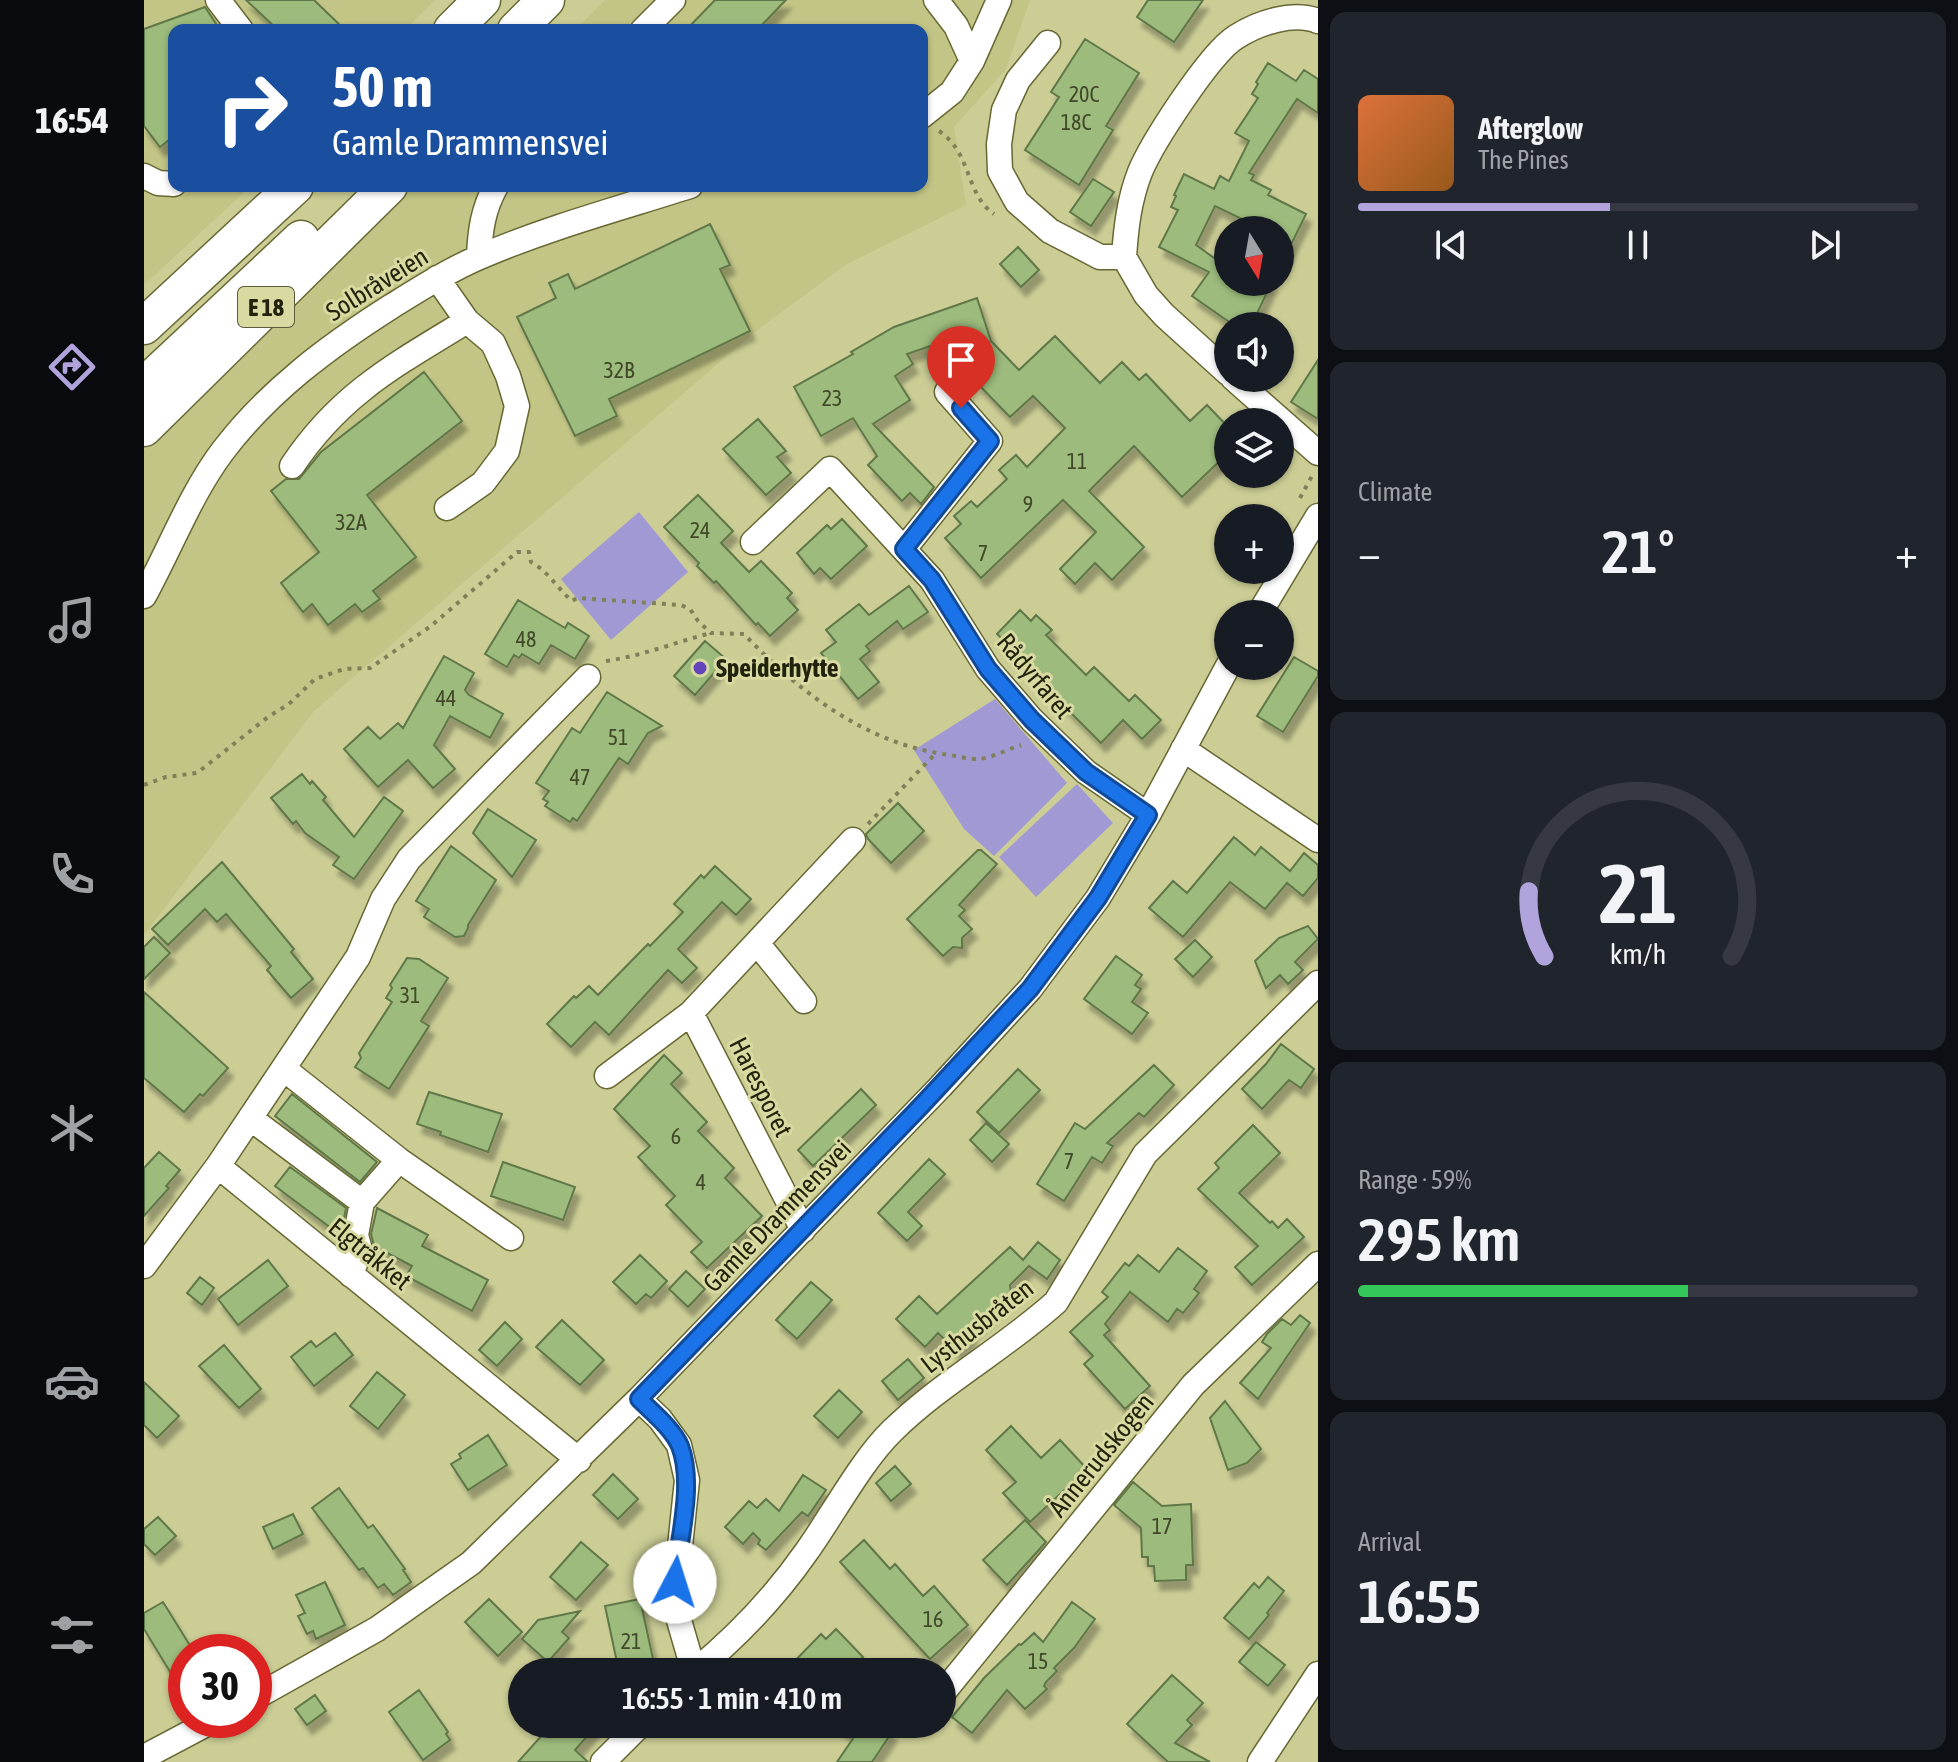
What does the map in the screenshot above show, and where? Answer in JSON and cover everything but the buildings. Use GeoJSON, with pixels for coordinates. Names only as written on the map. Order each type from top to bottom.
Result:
{"type":"FeatureCollection","features":[{"type":"Feature","properties":{"kind":"highway"},"geometry":{"type":"LineString","coordinates":[[458,24],[482,0]]}},
{"type":"Feature","properties":{"kind":"highway"},"geometry":{"type":"LineString","coordinates":[[522,24],[546,0]]}},
{"type":"Feature","properties":{"kind":"highway"},"geometry":{"type":"LineString","coordinates":[[549,24],[564,0]]}},
{"type":"Feature","properties":{"kind":"highway","name":"E 18"},"geometry":{"type":"LineString","coordinates":[[144,326],[289,192]]}},
{"type":"Feature","properties":{"kind":"highway","name":"E 18"},"geometry":{"type":"LineString","coordinates":[[144,386],[350,192]]}},
{"type":"Feature","properties":{"kind":"highway","name":"E 18"},"geometry":{"type":"LineString","coordinates":[[144,428],[383,192]]}},
{"type":"Feature","properties":{"kind":"street"},"geometry":{"type":"LineString","coordinates":[[218,0],[236,24]]}},
{"type":"Feature","properties":{"kind":"street"},"geometry":{"type":"LineString","coordinates":[[649,24],[673,0]]}},
{"type":"Feature","properties":{"kind":"street"},"geometry":{"type":"LineString","coordinates":[[936,0],[956,26],[972,61]]}},
{"type":"Feature","properties":{"kind":"street"},"geometry":{"type":"LineString","coordinates":[[928,111],[952,92],[972,61],[999,0]]}},
{"type":"Feature","properties":{"kind":"street"},"geometry":{"type":"LineString","coordinates":[[1214,360],[1146,295],[1124,257],[1126,218],[1141,171],[1171,117],[1203,72],[1234,38],[1278,19],[1310,18],[1318,21]]}},
{"type":"Feature","properties":{"kind":"street"},"geometry":{"type":"LineString","coordinates":[[1048,43],[1018,80],[1004,110],[999,144],[1000,171],[1017,202],[1050,231],[1100,257],[1124,257]]}},
{"type":"Feature","properties":{"kind":"street"},"geometry":{"type":"LineString","coordinates":[[144,176],[158,183],[168,184]]}},
{"type":"Feature","properties":{"kind":"street"},"geometry":{"type":"LineString","coordinates":[[479,257],[481,230],[493,192]]}},
{"type":"Feature","properties":{"kind":"street","name":"Solbråveien"},"geometry":{"type":"LineString","coordinates":[[144,596],[221,453],[255,413],[337,341],[437,278],[479,257],[542,232],[671,192]]}},
{"type":"Feature","properties":{"kind":"street"},"geometry":{"type":"LineString","coordinates":[[437,278],[467,321],[493,343],[517,406],[507,451],[483,483],[447,508]]}},
{"type":"Feature","properties":{"kind":"street"},"geometry":{"type":"LineString","coordinates":[[292,466],[312,436],[342,405],[381,374],[467,321]]}},
{"type":"Feature","properties":{"kind":"street"},"geometry":{"type":"LineString","coordinates":[[904,549],[990,441],[947,392]]}},
{"type":"Feature","properties":{"kind":"street"},"geometry":{"type":"LineString","coordinates":[[1249,392],[1318,453]]}},
{"type":"Feature","properties":{"kind":"street","name":"Rådyrfaret"},"geometry":{"type":"LineString","coordinates":[[753,542],[830,469],[932,580],[988,669],[1032,720],[1086,772],[1148,815]]}},
{"type":"Feature","properties":{"kind":"street"},"geometry":{"type":"LineString","coordinates":[[1267,600],[1318,516]]}},
{"type":"Feature","properties":{"kind":"street"},"geometry":{"type":"LineString","coordinates":[[144,1266],[218,1166],[358,957],[383,899],[409,859],[588,677]]}},
{"type":"Feature","properties":{"kind":"street","name":"Gamle Drammensvei"},"geometry":{"type":"LineString","coordinates":[[272,1688],[377,1629],[471,1563],[639,1399],[1030,989],[1098,898],[1148,815],[1220,680]]}},
{"type":"Feature","properties":{"kind":"street"},"geometry":{"type":"LineString","coordinates":[[1183,749],[1318,840]]}},
{"type":"Feature","properties":{"kind":"street"},"geometry":{"type":"LineString","coordinates":[[607,1076],[691,1013],[853,840]]}},
{"type":"Feature","properties":{"kind":"street"},"geometry":{"type":"LineString","coordinates":[[757,943],[804,1001]]}},
{"type":"Feature","properties":{"kind":"street","name":"Lysthusbråten"},"geometry":{"type":"LineString","coordinates":[[711,1658],[733,1640],[768,1602],[890,1433],[1056,1302],[1145,1154],[1318,983]]}},
{"type":"Feature","properties":{"kind":"street","name":"Haresporet"},"geometry":{"type":"LineString","coordinates":[[691,1013],[803,1230]]}},
{"type":"Feature","properties":{"kind":"street"},"geometry":{"type":"LineString","coordinates":[[284,1069],[399,1160],[511,1238]]}},
{"type":"Feature","properties":{"kind":"street"},"geometry":{"type":"LineString","coordinates":[[250,1118],[362,1202]]}},
{"type":"Feature","properties":{"kind":"street"},"geometry":{"type":"LineString","coordinates":[[351,1275],[360,1250],[356,1235],[362,1202],[399,1160]]}},
{"type":"Feature","properties":{"kind":"street","name":"Elgtråkket"},"geometry":{"type":"LineString","coordinates":[[218,1166],[579,1460]]}},
{"type":"Feature","properties":{"kind":"street","name":"Ånnerudskogen"},"geometry":{"type":"LineString","coordinates":[[956,1677],[1193,1385],[1318,1264]]}},
{"type":"Feature","properties":{"kind":"street","name":"Lysthusbråten"},"geometry":{"type":"LineString","coordinates":[[639,1399],[660,1419],[679,1445],[687,1480],[674,1603],[690,1658]]}},
{"type":"Feature","properties":{"kind":"street"},"geometry":{"type":"LineString","coordinates":[[1260,1762],[1318,1674]]}},
{"type":"Feature","properties":{"kind":"street"},"geometry":{"type":"LineString","coordinates":[[144,1757],[180,1738]]}},
{"type":"Feature","properties":{"kind":"street"},"geometry":{"type":"LineString","coordinates":[[603,1762],[627,1738]]}},
{"type":"Feature","properties":{"kind":"path"},"geometry":{"type":"LineString","coordinates":[[588,677],[606,660],[635,658],[711,633]]}},
{"type":"Feature","properties":{"kind":"path"},"geometry":{"type":"LineString","coordinates":[[853,840],[936,753]]}},
{"type":"Feature","properties":{"kind":"shaded area"},"geometry":{"type":"Polygon","coordinates":[[[144,0],[435,0],[411,24],[168,24],[168,192],[245,192],[144,285],[144,0]]]}},
{"type":"Feature","properties":{"kind":"shaded area"},"geometry":{"type":"Polygon","coordinates":[[[605,0],[1030,0],[1006,69],[954,127],[966,205],[847,264],[756,331],[314,711],[144,935],[144,450],[338,253],[403,192],[928,192],[928,24],[581,24],[605,0]]]}},
{"type":"Feature","properties":{"kind":"shaded area"},"geometry":{"type":"Polygon","coordinates":[[[639,512],[688,572],[611,640],[561,579],[639,512]]]}},
{"type":"Feature","properties":{"kind":"shaded area"},"geometry":{"type":"Polygon","coordinates":[[[995,699],[1067,783],[994,856],[964,829],[914,750],[995,699]]]}},
{"type":"Feature","properties":{"kind":"shaded area"},"geometry":{"type":"Polygon","coordinates":[[[1077,784],[1113,823],[1036,897],[999,857],[1077,784]]]}},
{"type":"Feature","properties":{"kind":"place","name":"Speiderhytte"},"geometry":{"type":"Point","coordinates":[700,668]}},
{"type":"Feature","properties":{"kind":"route"},"geometry":{"type":"LineString","coordinates":[[675,1582],[687,1480],[679,1445],[660,1419],[639,1399],[1030,989],[1098,898],[1148,815],[1086,772],[1032,720],[988,669],[932,580],[904,549],[990,441],[961,408]]}}]}
